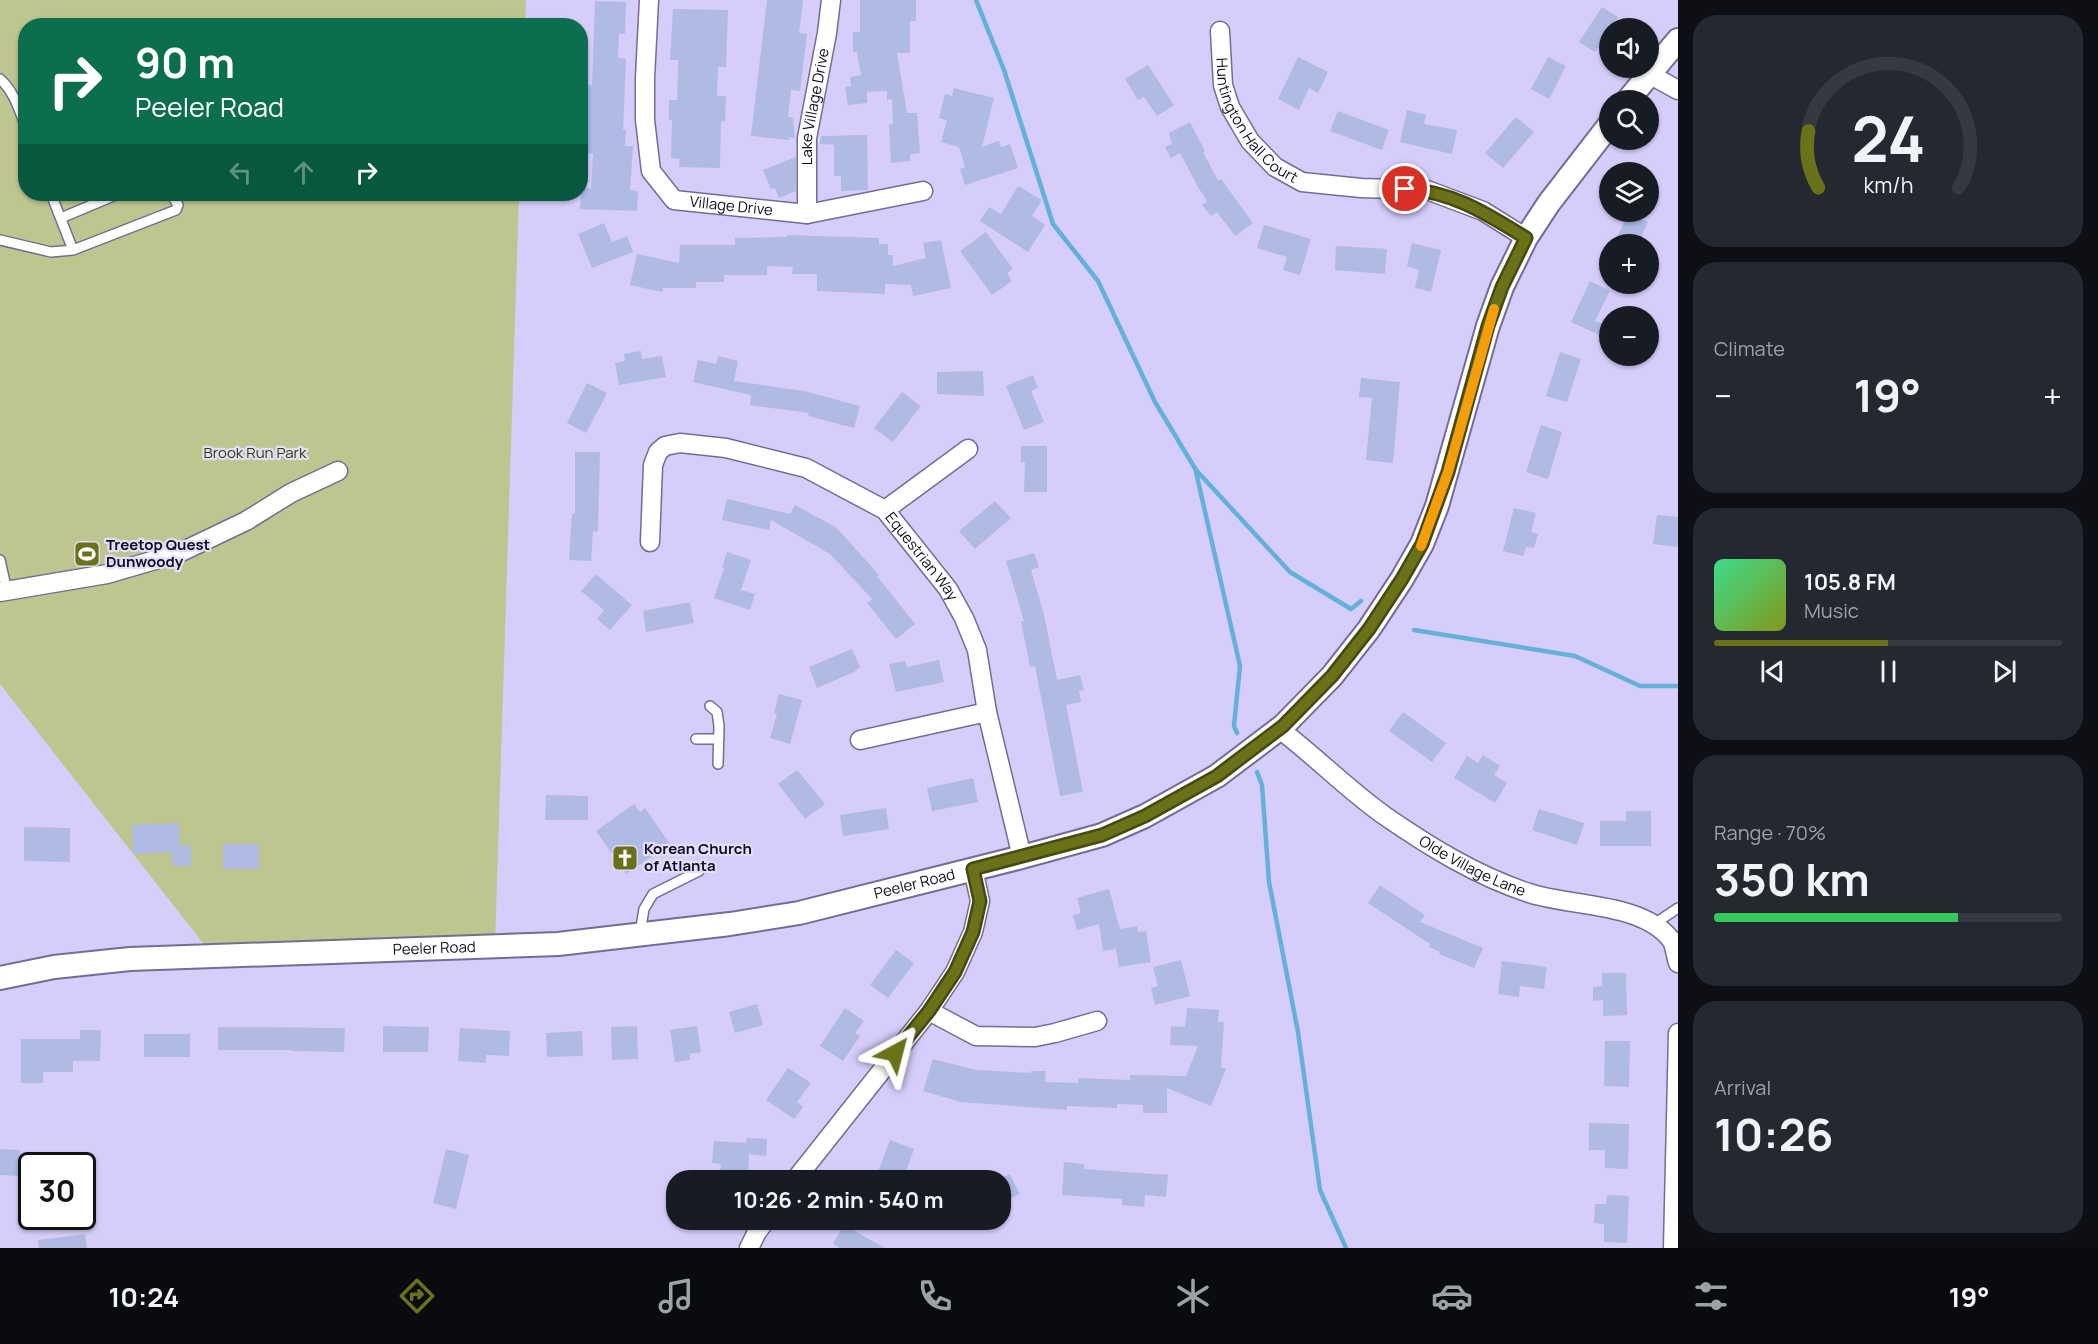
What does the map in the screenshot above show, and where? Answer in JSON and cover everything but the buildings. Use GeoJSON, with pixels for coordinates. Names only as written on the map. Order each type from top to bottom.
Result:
{"type":"FeatureCollection","features":[{"type":"Feature","properties":{"kind":"street","name":"Village Drive"},"geometry":{"type":"LineString","coordinates":[[649,0],[645,120],[651,171],[674,200],[807,214],[923,191]]}},
{"type":"Feature","properties":{"kind":"street","name":"Lake Village Drive"},"geometry":{"type":"LineString","coordinates":[[807,214],[807,138],[831,0]]}},
{"type":"Feature","properties":{"kind":"street","name":"Huntington Hall Court"},"geometry":{"type":"LineString","coordinates":[[1220,31],[1223,85],[1230,107],[1250,141],[1275,167],[1302,182],[1361,188],[1427,190],[1483,211],[1526,238]]}},
{"type":"Feature","properties":{"kind":"street"},"geometry":{"type":"LineString","coordinates":[[1659,62],[1678,40]]}},
{"type":"Feature","properties":{"kind":"street"},"geometry":{"type":"LineString","coordinates":[[1636,90],[1646,78]]}},
{"type":"Feature","properties":{"kind":"street"},"geometry":{"type":"LineString","coordinates":[[1656,78],[1678,90]]}},
{"type":"Feature","properties":{"kind":"street","name":"Peeler Road"},"geometry":{"type":"LineString","coordinates":[[0,978],[54,967],[130,959],[510,947],[558,944],[730,924],[799,913],[1022,857],[1102,835],[1145,816],[1217,776],[1283,726],[1332,676],[1369,629],[1422,544],[1448,472],[1488,326],[1502,287],[1526,238],[1566,178],[1599,138]]}},
{"type":"Feature","properties":{"kind":"street","name":"Equestrian Way"},"geometry":{"type":"LineString","coordinates":[[650,542],[653,465],[658,452],[665,446],[680,443],[726,448],[806,468],[885,510],[948,589],[964,618],[977,650],[987,712],[1022,857]]}},
{"type":"Feature","properties":{"kind":"street"},"geometry":{"type":"LineString","coordinates":[[885,510],[968,449]]}},
{"type":"Feature","properties":{"kind":"street"},"geometry":{"type":"LineString","coordinates":[[3,591],[107,574],[179,553],[246,520],[291,493],[338,471]]}},
{"type":"Feature","properties":{"kind":"street"},"geometry":{"type":"LineString","coordinates":[[860,740],[987,712]]}},
{"type":"Feature","properties":{"kind":"street","name":"Olde Village Lane"},"geometry":{"type":"LineString","coordinates":[[1283,726],[1287,735],[1384,815],[1452,859],[1498,883],[1548,900],[1620,911],[1654,924],[1673,942],[1678,963]]}},
{"type":"Feature","properties":{"kind":"street"},"geometry":{"type":"LineString","coordinates":[[803,1170],[929,1011],[955,972],[973,932],[980,901],[973,869]]}},
{"type":"Feature","properties":{"kind":"street"},"geometry":{"type":"LineString","coordinates":[[929,1011],[976,1036],[1035,1037],[1055,1034],[1097,1021]]}},
{"type":"Feature","properties":{"kind":"street"},"geometry":{"type":"LineString","coordinates":[[1673,1248],[1678,1033]]}},
{"type":"Feature","properties":{"kind":"street"},"geometry":{"type":"LineString","coordinates":[[749,1248],[758,1230]]}},
{"type":"Feature","properties":{"kind":"lane"},"geometry":{"type":"LineString","coordinates":[[0,79],[7,85],[18,107]]}},
{"type":"Feature","properties":{"kind":"lane"},"geometry":{"type":"LineString","coordinates":[[54,201],[73,250]]}},
{"type":"Feature","properties":{"kind":"lane"},"geometry":{"type":"LineString","coordinates":[[61,218],[101,201]]}},
{"type":"Feature","properties":{"kind":"lane"},"geometry":{"type":"LineString","coordinates":[[0,240],[51,252],[73,250],[176,210],[175,201]]}},
{"type":"Feature","properties":{"kind":"lane"},"geometry":{"type":"LineString","coordinates":[[0,560],[3,591]]}},
{"type":"Feature","properties":{"kind":"lane"},"geometry":{"type":"LineString","coordinates":[[710,706],[717,712],[718,764]]}},
{"type":"Feature","properties":{"kind":"lane"},"geometry":{"type":"LineString","coordinates":[[696,739],[719,740]]}},
{"type":"Feature","properties":{"kind":"lane"},"geometry":{"type":"LineString","coordinates":[[640,935],[644,909],[653,894],[699,870]]}},
{"type":"Feature","properties":{"kind":"lane"},"geometry":{"type":"LineString","coordinates":[[1654,924],[1678,908]]}},
{"type":"Feature","properties":{"kind":"green space","name":"Brook Run Park"},"geometry":{"type":"Polygon","coordinates":[[[0,0],[526,0],[525,18],[18,18],[18,201],[519,201],[495,944],[210,952],[0,684],[0,0]]]}},
{"type":"Feature","properties":{"kind":"waterway"},"geometry":{"type":"LineString","coordinates":[[976,0],[1004,70],[1053,224],[1098,281],[1155,402],[1196,470],[1290,572],[1351,609],[1361,601]]}},
{"type":"Feature","properties":{"kind":"waterway"},"geometry":{"type":"LineString","coordinates":[[1196,472],[1240,666],[1234,726],[1237,733]]}},
{"type":"Feature","properties":{"kind":"waterway"},"geometry":{"type":"LineString","coordinates":[[1414,630],[1575,656],[1640,686],[1678,686]]}},
{"type":"Feature","properties":{"kind":"waterway"},"geometry":{"type":"LineString","coordinates":[[1257,772],[1262,785],[1269,882],[1298,1032],[1320,1190],[1346,1248]]}},
{"type":"Feature","properties":{"kind":"slow traffic"},"geometry":{"type":"LineString","coordinates":[[1421,546],[1448,472],[1494,309]]}},
{"type":"Feature","properties":{"kind":"place","name":"Treetop Quest Dunwoody"},"geometry":{"type":"Point","coordinates":[87,554]}},
{"type":"Feature","properties":{"kind":"place","name":"Korean Church of Atlanta"},"geometry":{"type":"Point","coordinates":[625,858]}},
{"type":"Feature","properties":{"kind":"route"},"geometry":{"type":"LineString","coordinates":[[895,1053],[929,1011],[955,972],[973,932],[980,901],[973,869],[1102,835],[1145,816],[1217,776],[1283,726],[1332,676],[1369,629],[1402,579],[1422,544],[1437,506],[1488,326],[1502,287],[1526,238],[1483,211],[1452,198],[1427,190],[1405,189]]}}]}
